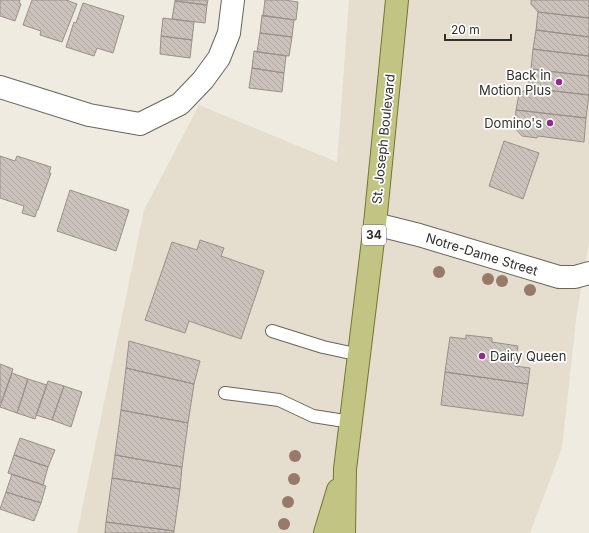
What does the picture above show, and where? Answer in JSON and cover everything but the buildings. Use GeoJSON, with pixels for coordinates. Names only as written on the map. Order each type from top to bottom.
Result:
{"type":"FeatureCollection","features":[{"type":"Feature","properties":{"kind":"main road","name":"St. Joseph Boulevard"},"geometry":{"type":"LineString","coordinates":[[329,532],[345,469],[360,355],[375,224],[397,0]]}},
{"type":"Feature","properties":{"kind":"street"},"geometry":{"type":"LineString","coordinates":[[0,87],[88,115],[140,124],[180,104],[203,80],[218,58],[229,33],[233,0]]}},
{"type":"Feature","properties":{"kind":"street","name":"Notre-Dame Street"},"geometry":{"type":"LineString","coordinates":[[375,224],[419,235],[560,277],[575,277],[589,273]]}},
{"type":"Feature","properties":{"kind":"lane"},"geometry":{"type":"LineString","coordinates":[[272,331],[323,347],[360,355]]}},
{"type":"Feature","properties":{"kind":"lane"},"geometry":{"type":"LineString","coordinates":[[225,393],[279,400],[313,416],[351,422]]}},
{"type":"Feature","properties":{"kind":"shaded area"},"geometry":{"type":"Polygon","coordinates":[[[349,0],[589,0],[589,243],[577,312],[562,448],[530,533],[77,533],[144,210],[199,105],[337,162],[349,0]]]}},
{"type":"Feature","properties":{"kind":"place","name":"Back in Motion Plus"},"geometry":{"type":"Point","coordinates":[559,82]}},
{"type":"Feature","properties":{"kind":"place","name":"Domino's"},"geometry":{"type":"Point","coordinates":[550,123]}},
{"type":"Feature","properties":{"kind":"place","name":"Dairy Queen"},"geometry":{"type":"Point","coordinates":[482,356]}}]}
